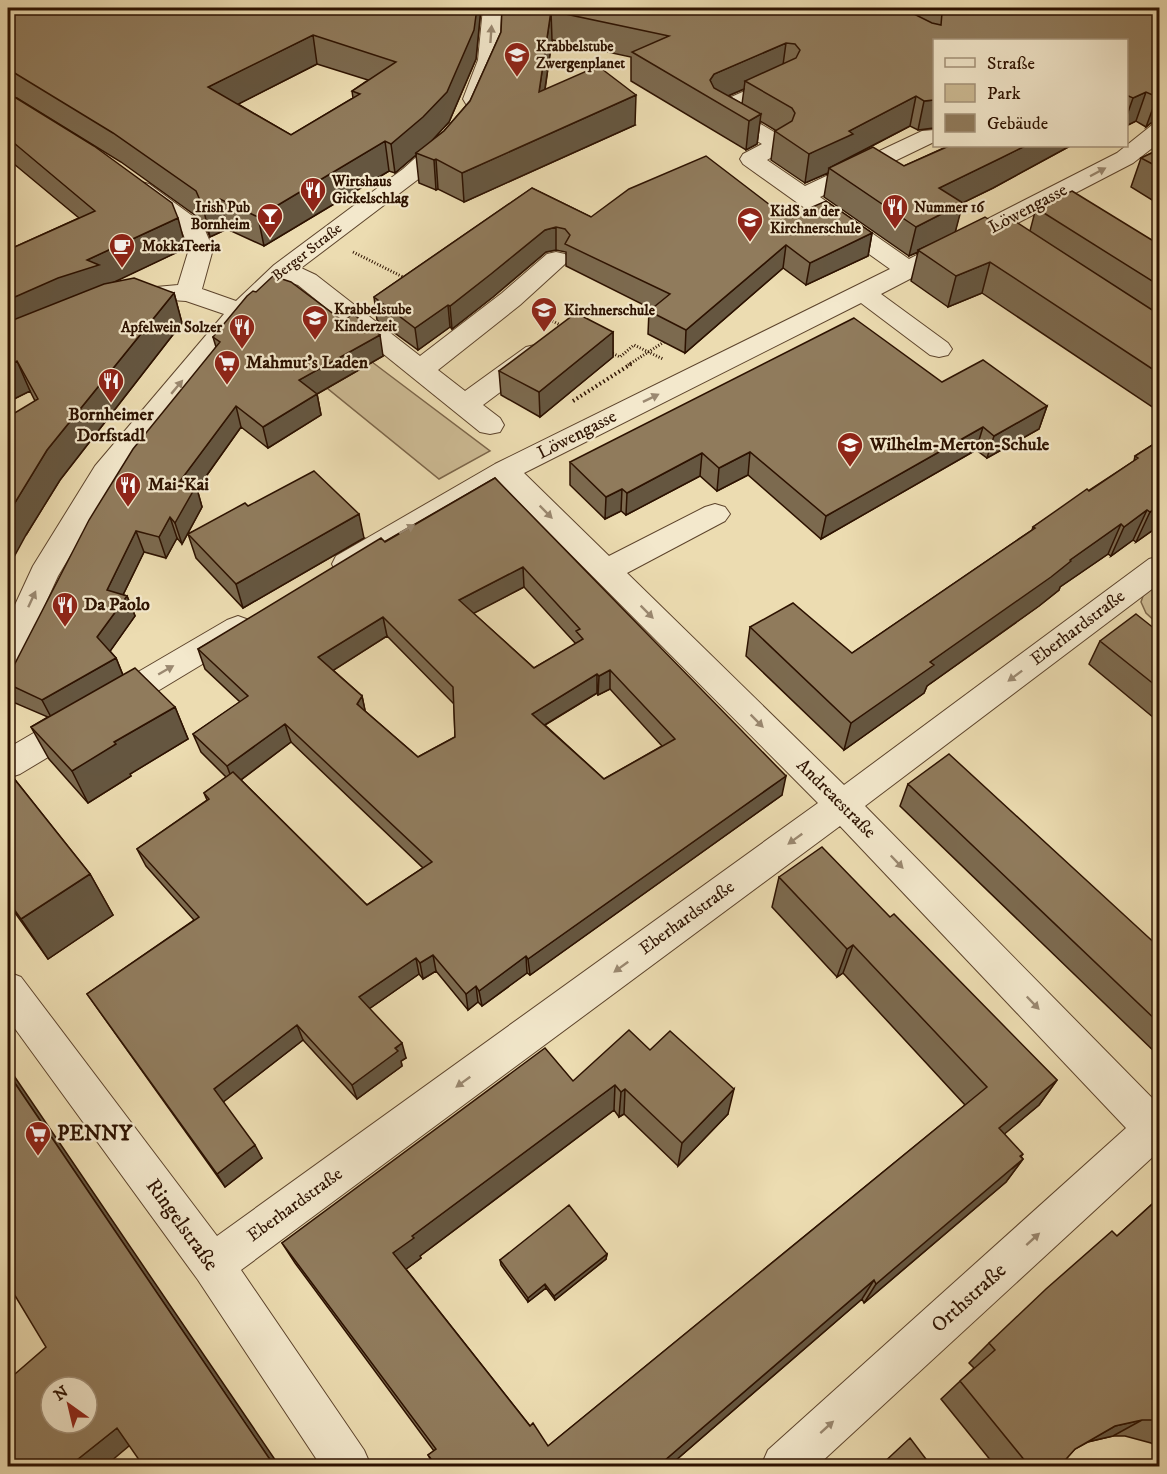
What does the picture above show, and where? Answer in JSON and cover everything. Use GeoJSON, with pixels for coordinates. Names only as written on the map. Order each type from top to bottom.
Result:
{"type":"FeatureCollection","features":[{"type":"Feature","properties":{"kind":"street","name":"Berger Straße"},"geometry":{"type":"LineString","coordinates":[[8,652],[44,574],[105,473],[262,287],[313,244],[404,181],[437,154],[464,121],[489,60],[493,8]]}},
{"type":"Feature","properties":{"kind":"street"},"geometry":{"type":"LineString","coordinates":[[783,80],[721,110],[778,144],[751,159],[908,270]]}},
{"type":"Feature","properties":{"kind":"street","name":"Löwengasse"},"geometry":{"type":"LineString","coordinates":[[323,578],[505,471],[908,270],[1125,158],[1132,144],[1160,130]]}},
{"type":"Feature","properties":{"kind":"street"},"geometry":{"type":"LineString","coordinates":[[803,196],[930,136]]}},
{"type":"Feature","properties":{"kind":"street"},"geometry":{"type":"LineString","coordinates":[[1132,144],[1160,156]]}},
{"type":"Feature","properties":{"kind":"street"},"geometry":{"type":"LineString","coordinates":[[121,175],[193,228],[201,249],[188,293]]}},
{"type":"Feature","properties":{"kind":"street"},"geometry":{"type":"LineString","coordinates":[[990,228],[1015,244]]}},
{"type":"Feature","properties":{"kind":"street"},"geometry":{"type":"LineString","coordinates":[[420,370],[511,299],[556,259]]}},
{"type":"Feature","properties":{"kind":"street"},"geometry":{"type":"LineString","coordinates":[[283,270],[307,280],[489,425]]}},
{"type":"Feature","properties":{"kind":"street"},"geometry":{"type":"LineString","coordinates":[[862,292],[939,349]]}},
{"type":"Feature","properties":{"kind":"street"},"geometry":{"type":"LineString","coordinates":[[139,298],[188,293],[242,311]]}},
{"type":"Feature","properties":{"kind":"street"},"geometry":{"type":"LineString","coordinates":[[465,405],[568,329]]}},
{"type":"Feature","properties":{"kind":"street","name":"Andreaestraße"},"geometry":{"type":"LineString","coordinates":[[505,471],[842,805],[1157,1132]]}},
{"type":"Feature","properties":{"kind":"street"},"geometry":{"type":"LineString","coordinates":[[606,571],[716,514]]}},
{"type":"Feature","properties":{"kind":"street","name":"Eberhardstraße"},"geometry":{"type":"LineString","coordinates":[[213,1265],[842,805],[1124,613],[1160,567]]}},
{"type":"Feature","properties":{"kind":"street"},"geometry":{"type":"LineString","coordinates":[[8,764],[262,614]]}},
{"type":"Feature","properties":{"kind":"street","name":"Ringelstraße"},"geometry":{"type":"LineString","coordinates":[[8,989],[213,1265],[348,1467]]}},
{"type":"Feature","properties":{"kind":"street","name":"Orthstraße"},"geometry":{"type":"LineString","coordinates":[[784,1467],[1157,1132]]}},
{"type":"Feature","properties":{"kind":"path"},"geometry":{"type":"LineString","coordinates":[[349,250],[413,282]]}},
{"type":"Feature","properties":{"kind":"path"},"geometry":{"type":"LineString","coordinates":[[511,299],[620,357],[634,345],[670,362]]}},
{"type":"Feature","properties":{"kind":"path"},"geometry":{"type":"LineString","coordinates":[[564,407],[664,342]]}},
{"type":"Feature","properties":{"kind":"green space"},"geometry":{"type":"Polygon","coordinates":[[[372,362],[490,451],[439,479],[327,388],[372,362]]]}},
{"type":"Feature","properties":{"kind":"green space"},"geometry":{"type":"Polygon","coordinates":[[[1159,583],[1159,625],[1146,613],[1141,602],[1143,596],[1159,583]]]}},
{"type":"Feature","properties":{"kind":"building"},"geometry":{"type":"Polygon","coordinates":[[[8,8],[477,8],[474,30],[447,92],[423,117],[391,144],[385,141],[258,217],[220,199],[203,207],[196,191],[113,133],[8,69],[8,8]],[[313,35],[208,87],[291,135],[360,94],[352,91],[396,62],[313,35]]]}},
{"type":"Feature","properties":{"kind":"building"},"geometry":{"type":"Polygon","coordinates":[[[502,8],[902,8],[941,25],[942,13],[947,13],[943,8],[1160,8],[1160,95],[1157,97],[1146,92],[1133,98],[1128,96],[1128,39],[933,39],[933,100],[924,101],[916,96],[849,131],[853,134],[809,154],[775,131],[792,121],[795,113],[792,108],[745,81],[796,58],[800,50],[795,44],[786,43],[714,74],[710,80],[714,88],[761,114],[749,121],[632,52],[669,36],[551,11],[539,92],[598,66],[636,95],[462,173],[436,159],[416,153],[444,131],[470,101],[501,32],[502,8]]]}},
{"type":"Feature","properties":{"kind":"building"},"geometry":{"type":"Polygon","coordinates":[[[8,93],[94,146],[172,203],[178,218],[87,260],[99,265],[58,278],[8,300],[8,250],[95,211],[8,138],[8,93]]]}},
{"type":"Feature","properties":{"kind":"building"},"geometry":{"type":"Polygon","coordinates":[[[873,147],[904,166],[947,147],[1023,147],[939,188],[963,203],[916,227],[829,168],[873,147]]]}},
{"type":"Feature","properties":{"kind":"building"},"geometry":{"type":"Polygon","coordinates":[[[1160,149],[1160,168],[1141,158],[1160,149]]]}},
{"type":"Feature","properties":{"kind":"building"},"geometry":{"type":"Polygon","coordinates":[[[706,156],[787,218],[826,201],[872,233],[810,263],[786,245],[686,330],[649,311],[670,294],[565,244],[570,235],[565,229],[556,227],[545,230],[450,306],[448,305],[415,328],[374,297],[532,188],[591,217],[629,189],[706,156]]]}},
{"type":"Feature","properties":{"kind":"building"},"geometry":{"type":"Polygon","coordinates":[[[1072,191],[1160,245],[1160,286],[1036,208],[1072,191]]]}},
{"type":"Feature","properties":{"kind":"building"},"geometry":{"type":"Polygon","coordinates":[[[985,217],[1000,227],[1013,220],[1160,315],[1160,374],[990,262],[956,276],[918,250],[985,217]]]}},
{"type":"Feature","properties":{"kind":"building"},"geometry":{"type":"Polygon","coordinates":[[[273,276],[291,282],[343,321],[353,314],[380,335],[299,380],[317,394],[263,427],[236,406],[180,481],[196,486],[175,523],[170,517],[159,537],[136,531],[107,590],[127,596],[97,637],[116,658],[42,700],[8,684],[8,677],[89,520],[133,449],[220,342],[213,337],[247,296],[253,291],[256,292],[273,276]]]}},
{"type":"Feature","properties":{"kind":"building"},"geometry":{"type":"Polygon","coordinates":[[[134,278],[174,293],[47,450],[8,514],[8,417],[38,399],[17,361],[8,366],[8,322],[104,284],[134,278]]]}},
{"type":"Feature","properties":{"kind":"building"},"geometry":{"type":"Polygon","coordinates":[[[576,313],[613,332],[539,392],[499,371],[576,313]]]}},
{"type":"Feature","properties":{"kind":"building"},"geometry":{"type":"Polygon","coordinates":[[[854,318],[942,382],[983,360],[1047,406],[994,436],[983,427],[826,516],[750,452],[719,468],[702,453],[627,493],[622,489],[606,497],[570,462],[854,318]]]}},
{"type":"Feature","properties":{"kind":"building"},"geometry":{"type":"Polygon","coordinates":[[[1160,440],[1160,506],[1150,512],[1147,510],[1124,527],[1121,524],[1070,560],[1051,577],[930,662],[934,665],[851,723],[750,627],[793,603],[852,653],[1035,528],[1033,527],[1087,489],[1089,491],[1138,458],[1135,456],[1160,440]]]}},
{"type":"Feature","properties":{"kind":"building"},"geometry":{"type":"Polygon","coordinates":[[[314,471],[359,514],[236,584],[188,534],[245,503],[248,506],[314,471]]]}},
{"type":"Feature","properties":{"kind":"building"},"geometry":{"type":"Polygon","coordinates":[[[495,478],[786,776],[528,959],[526,956],[479,991],[476,986],[466,994],[433,955],[420,963],[416,958],[359,997],[402,1043],[395,1048],[398,1051],[352,1085],[297,1025],[214,1089],[255,1145],[217,1174],[87,994],[199,917],[137,849],[209,799],[204,793],[233,772],[367,905],[432,862],[285,724],[227,766],[193,734],[248,696],[198,649],[381,538],[385,542],[495,478]],[[523,567],[459,600],[534,668],[583,639],[576,631],[580,629],[523,567]],[[383,617],[318,657],[362,696],[357,704],[418,757],[455,737],[453,687],[383,617]],[[610,670],[599,676],[597,674],[532,714],[604,779],[675,739],[610,670]]]}},
{"type":"Feature","properties":{"kind":"building"},"geometry":{"type":"Polygon","coordinates":[[[1136,614],[1160,633],[1160,689],[1100,641],[1136,614]]]}},
{"type":"Feature","properties":{"kind":"building"},"geometry":{"type":"Polygon","coordinates":[[[135,668],[175,707],[114,742],[116,744],[72,771],[31,727],[135,668]]]}},
{"type":"Feature","properties":{"kind":"building"},"geometry":{"type":"Polygon","coordinates":[[[949,754],[1160,948],[1160,1024],[908,784],[949,754]]]}},
{"type":"Feature","properties":{"kind":"building"},"geometry":{"type":"Polygon","coordinates":[[[8,771],[90,874],[21,919],[8,901],[8,771]]]}},
{"type":"Feature","properties":{"kind":"building"},"geometry":{"type":"Polygon","coordinates":[[[822,847],[890,917],[894,914],[1057,1080],[999,1128],[1023,1154],[1020,1156],[1023,1159],[876,1284],[874,1280],[657,1467],[437,1467],[428,1455],[436,1449],[282,1243],[545,1048],[573,1081],[629,1030],[650,1050],[670,1031],[734,1089],[682,1143],[625,1089],[621,1092],[615,1085],[412,1236],[414,1238],[393,1253],[530,1426],[533,1423],[548,1446],[987,1087],[853,945],[847,949],[779,877],[822,847]]]}},
{"type":"Feature","properties":{"kind":"building"},"geometry":{"type":"Polygon","coordinates":[[[8,1073],[275,1467],[144,1467],[117,1428],[68,1467],[8,1467],[8,1380],[46,1347],[8,1284],[8,1073]]]}},
{"type":"Feature","properties":{"kind":"building"},"geometry":{"type":"Polygon","coordinates":[[[1160,1197],[1160,1421],[1142,1420],[1115,1426],[1075,1449],[1059,1467],[1030,1467],[960,1381],[995,1350],[989,1343],[1046,1289],[1112,1231],[1117,1236],[1160,1197]]]}},
{"type":"Feature","properties":{"kind":"building"},"geometry":{"type":"Polygon","coordinates":[[[569,1205],[607,1254],[554,1296],[545,1284],[528,1298],[500,1260],[569,1205]]]}},
{"type":"Feature","properties":{"kind":"building"},"geometry":{"type":"Polygon","coordinates":[[[910,1438],[932,1467],[879,1467],[910,1438]]]}},
{"type":"Feature","properties":{"kind":"place","name":"Krabbelstube Zwergenplanet"},"geometry":{"type":"Point","coordinates":[517,78]}},
{"type":"Feature","properties":{"kind":"place","name":"Wirtshaus Gickelschlag"},"geometry":{"type":"Point","coordinates":[313,213]}},
{"type":"Feature","properties":{"kind":"place","name":"Nummer 16"},"geometry":{"type":"Point","coordinates":[895,230]}},
{"type":"Feature","properties":{"kind":"place","name":"Irish Pub Bornheim"},"geometry":{"type":"Point","coordinates":[270,239]}},
{"type":"Feature","properties":{"kind":"place","name":"KidS an der Kirchnerschule"},"geometry":{"type":"Point","coordinates":[750,243]}},
{"type":"Feature","properties":{"kind":"place","name":"MokkaTeeria"},"geometry":{"type":"Point","coordinates":[122,269]}},
{"type":"Feature","properties":{"kind":"place","name":"Kirchnerschule"},"geometry":{"type":"Point","coordinates":[544,333]}},
{"type":"Feature","properties":{"kind":"place","name":"Krabbelstube Kinderzeit"},"geometry":{"type":"Point","coordinates":[315,341]}},
{"type":"Feature","properties":{"kind":"place","name":"Apfelwein Solzer"},"geometry":{"type":"Point","coordinates":[242,350]}},
{"type":"Feature","properties":{"kind":"place","name":"Mahmut's Laden"},"geometry":{"type":"Point","coordinates":[227,386]}},
{"type":"Feature","properties":{"kind":"place","name":"Bornheimer Dorfstadl"},"geometry":{"type":"Point","coordinates":[111,404]}},
{"type":"Feature","properties":{"kind":"place","name":"Wilhelm-Merton-Schule"},"geometry":{"type":"Point","coordinates":[850,468]}},
{"type":"Feature","properties":{"kind":"place","name":"Mai-Kai"},"geometry":{"type":"Point","coordinates":[128,508]}},
{"type":"Feature","properties":{"kind":"place","name":"Da Paolo"},"geometry":{"type":"Point","coordinates":[65,628]}},
{"type":"Feature","properties":{"kind":"place","name":"PENNY"},"geometry":{"type":"Point","coordinates":[38,1157]}}]}
